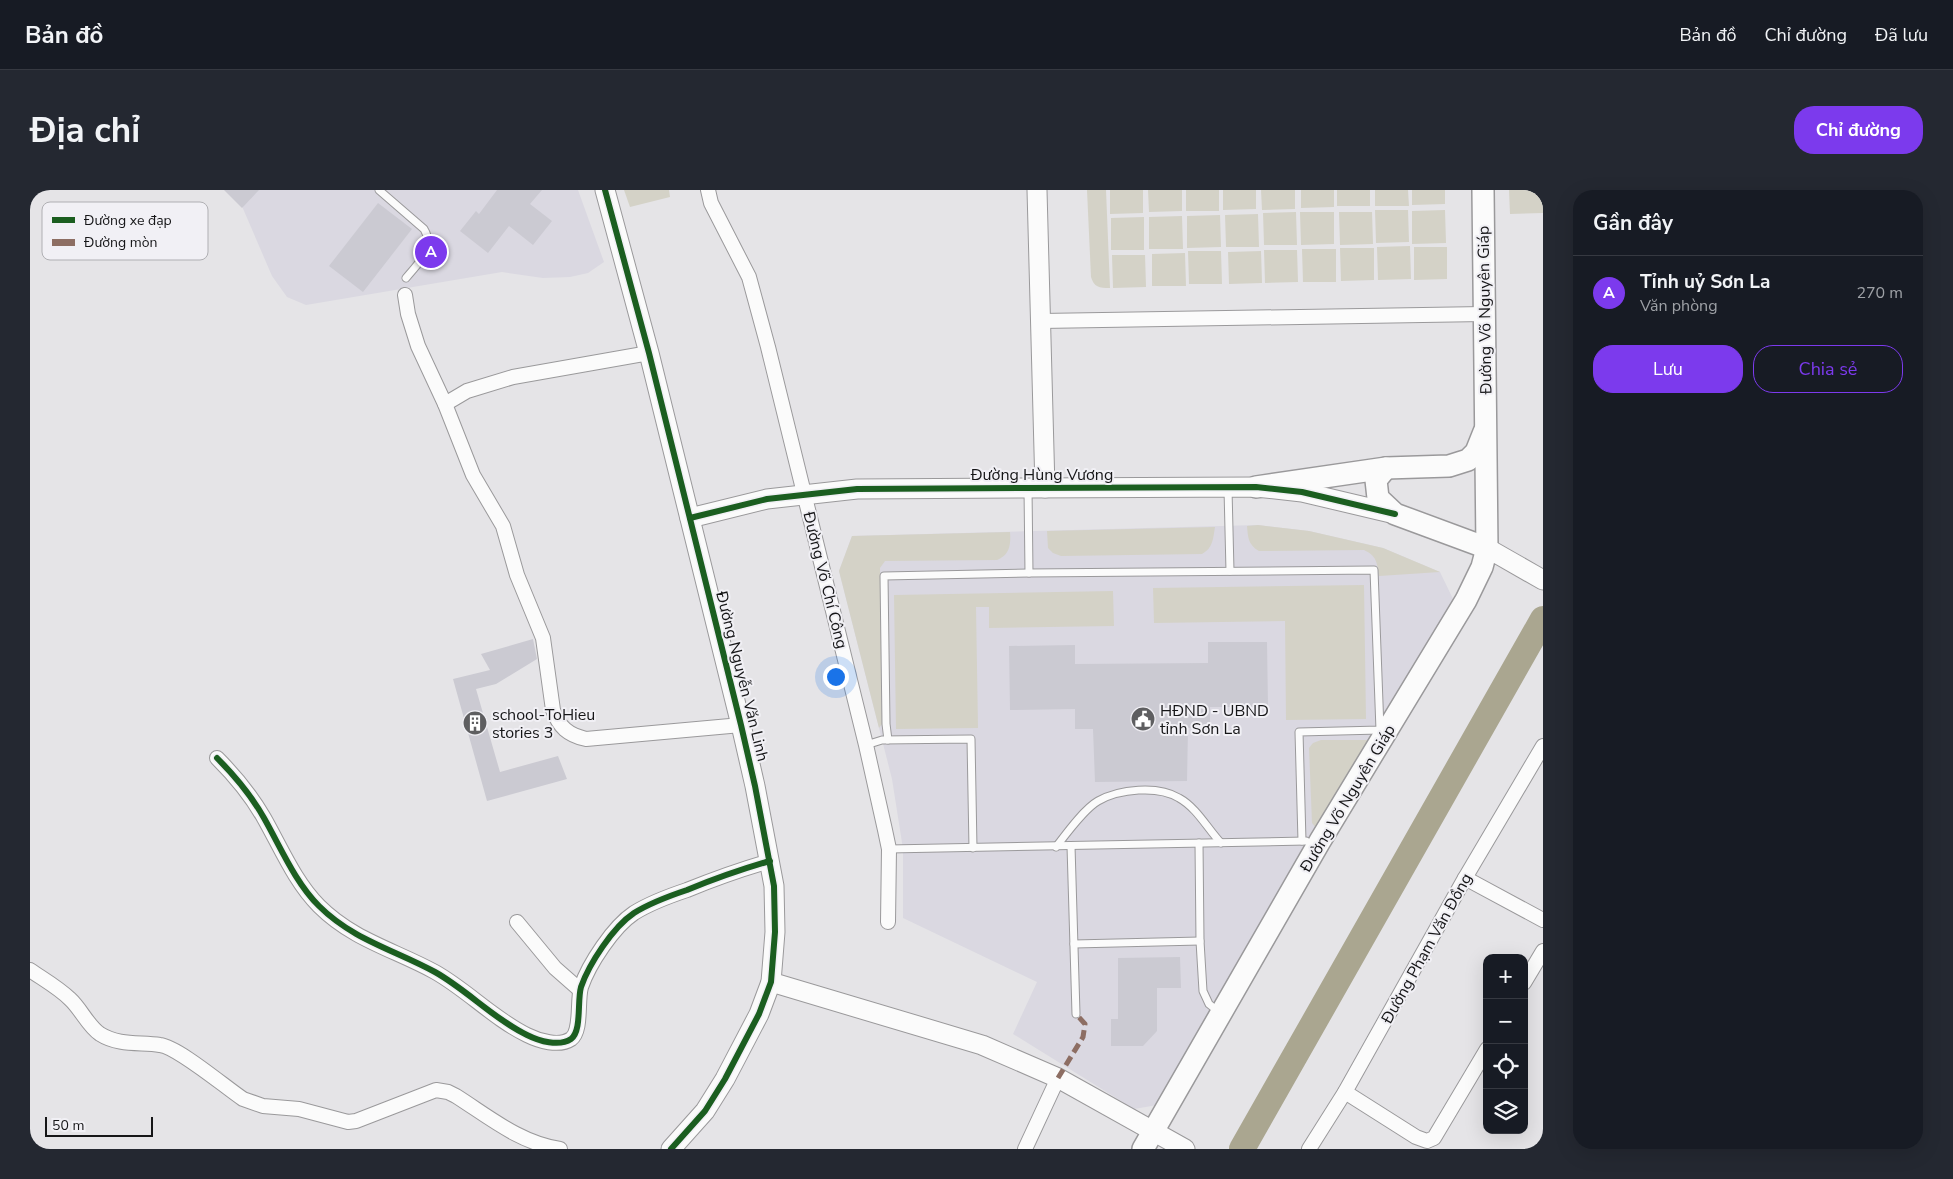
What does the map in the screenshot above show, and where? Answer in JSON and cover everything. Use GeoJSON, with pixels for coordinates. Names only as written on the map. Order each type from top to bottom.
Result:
{"type":"FeatureCollection","features":[{"type":"Feature","properties":{"kind":"main road","name":"Đường Võ Nguyên Giáp"},"geometry":{"type":"LineString","coordinates":[[1149,1141],[1222,1014],[1311,841],[1383,732],[1466,600],[1482,567],[1487,548],[1483,190]]}},
{"type":"Feature","properties":{"kind":"main road","name":"Đường Võ Nguyên Giáp"},"geometry":{"type":"LineString","coordinates":[[1256,487],[1386,468],[1449,466],[1468,460],[1476,452],[1486,430]]}},
{"type":"Feature","properties":{"kind":"main road"},"geometry":{"type":"LineString","coordinates":[[1386,468],[1376,480],[1378,498],[1395,514]]}},
{"type":"Feature","properties":{"kind":"main road","name":"Đường Hùng Vương"},"geometry":{"type":"LineString","coordinates":[[1395,514],[1487,548]]}},
{"type":"Feature","properties":{"kind":"street","name":"Đường Nguyễn Văn Linh"},"geometry":{"type":"LineString","coordinates":[[605,190],[649,353],[741,725],[774,886],[775,932],[771,982],[759,1014],[725,1079],[705,1111],[671,1149]]}},
{"type":"Feature","properties":{"kind":"street","name":"Đường Võ Chí Công"},"geometry":{"type":"LineString","coordinates":[[708,190],[711,204],[748,277],[768,347],[805,495],[866,744],[889,849],[888,922]]}},
{"type":"Feature","properties":{"kind":"street"},"geometry":{"type":"LineString","coordinates":[[1036,488],[1041,321],[1038,190]]}},
{"type":"Feature","properties":{"kind":"street"},"geometry":{"type":"LineString","coordinates":[[405,296],[408,314],[418,346],[445,404],[473,476],[502,526],[517,575],[543,638],[553,710],[561,727],[572,736],[586,739],[741,725]]}},
{"type":"Feature","properties":{"kind":"street"},"geometry":{"type":"LineString","coordinates":[[1041,321],[1484,314]]}},
{"type":"Feature","properties":{"kind":"street"},"geometry":{"type":"LineString","coordinates":[[445,404],[467,391],[513,377],[649,353]]}},
{"type":"Feature","properties":{"kind":"street","name":"Đường Hùng Vương"},"geometry":{"type":"LineString","coordinates":[[690,518],[767,499],[857,489],[1228,486],[1302,492],[1395,514]]}},
{"type":"Feature","properties":{"kind":"street","name":"Đường Hùng Vương"},"geometry":{"type":"LineString","coordinates":[[1487,548],[1543,580]]}},
{"type":"Feature","properties":{"kind":"street","name":"Đường Phạm Văn Đồng"},"geometry":{"type":"LineString","coordinates":[[1309,1149],[1345,1092],[1465,878],[1543,746]]}},
{"type":"Feature","properties":{"kind":"street"},"geometry":{"type":"LineString","coordinates":[[217,758],[238,779],[250,795],[296,876],[318,905],[339,924],[359,938],[435,972],[460,987],[512,1026],[540,1040],[554,1043],[572,1038],[577,1031],[578,1000],[588,972],[606,943],[633,914],[656,901],[738,870],[770,861]]}},
{"type":"Feature","properties":{"kind":"street"},"geometry":{"type":"LineString","coordinates":[[1465,878],[1543,920]]}},
{"type":"Feature","properties":{"kind":"street"},"geometry":{"type":"LineString","coordinates":[[517,922],[555,968],[580,990]]}},
{"type":"Feature","properties":{"kind":"street"},"geometry":{"type":"LineString","coordinates":[[1528,976],[1543,951]]}},
{"type":"Feature","properties":{"kind":"street"},"geometry":{"type":"LineString","coordinates":[[30,970],[69,998],[100,1034],[124,1042],[160,1045],[174,1050],[252,1104],[299,1109],[348,1122],[356,1121],[436,1090],[448,1092],[456,1096],[519,1137],[542,1146],[560,1149]]}},
{"type":"Feature","properties":{"kind":"street"},"geometry":{"type":"LineString","coordinates":[[771,982],[982,1045],[1058,1078],[1149,1141],[1185,1149]]}},
{"type":"Feature","properties":{"kind":"street"},"geometry":{"type":"LineString","coordinates":[[1345,1092],[1416,1137],[1427,1141],[1434,1138],[1483,1056]]}},
{"type":"Feature","properties":{"kind":"street"},"geometry":{"type":"LineString","coordinates":[[1025,1149],[1058,1078]]}},
{"type":"Feature","properties":{"kind":"lane"},"geometry":{"type":"LineString","coordinates":[[379,190],[424,229],[428,235],[430,242],[428,250],[406,278]]}},
{"type":"Feature","properties":{"kind":"lane"},"geometry":{"type":"LineString","coordinates":[[1228,486],[1230,571]]}},
{"type":"Feature","properties":{"kind":"lane"},"geometry":{"type":"LineString","coordinates":[[1029,573],[1036,488]]}},
{"type":"Feature","properties":{"kind":"lane"},"geometry":{"type":"LineString","coordinates":[[888,740],[886,724],[884,576],[1374,570],[1383,732],[1299,732],[1311,841],[889,849]]}},
{"type":"Feature","properties":{"kind":"lane"},"geometry":{"type":"LineString","coordinates":[[866,744],[882,740],[971,739],[973,848]]}},
{"type":"Feature","properties":{"kind":"lane"},"geometry":{"type":"LineString","coordinates":[[1056,847],[1096,802],[1119,792],[1151,790],[1179,797],[1196,812],[1221,843]]}},
{"type":"Feature","properties":{"kind":"lane"},"geometry":{"type":"LineString","coordinates":[[1199,843],[1200,941],[1203,991],[1209,1004],[1222,1014]]}},
{"type":"Feature","properties":{"kind":"lane"},"geometry":{"type":"LineString","coordinates":[[1070,846],[1076,1014]]}},
{"type":"Feature","properties":{"kind":"lane"},"geometry":{"type":"LineString","coordinates":[[1074,944],[1200,941]]}},
{"type":"Feature","properties":{"kind":"shaded area"},"geometry":{"type":"Polygon","coordinates":[[[232,190],[578,190],[604,262],[588,273],[570,277],[543,278],[502,272],[306,305],[287,297],[272,276],[238,197],[232,190]]]}},
{"type":"Feature","properties":{"kind":"shaded area"},"geometry":{"type":"Polygon","coordinates":[[[624,190],[669,190],[670,197],[630,207],[624,190]]]}},
{"type":"Feature","properties":{"kind":"shaded area"},"geometry":{"type":"Polygon","coordinates":[[[1087,190],[1106,190],[1110,288],[1098,286],[1091,277],[1087,190]]]}},
{"type":"Feature","properties":{"kind":"shaded area"},"geometry":{"type":"Polygon","coordinates":[[[1110,190],[1143,190],[1143,213],[1110,214],[1110,190]]]}},
{"type":"Feature","properties":{"kind":"shaded area"},"geometry":{"type":"Polygon","coordinates":[[[1148,190],[1182,190],[1182,211],[1149,212],[1148,190]]]}},
{"type":"Feature","properties":{"kind":"shaded area"},"geometry":{"type":"Polygon","coordinates":[[[1186,190],[1219,190],[1219,211],[1186,211],[1186,190]]]}},
{"type":"Feature","properties":{"kind":"shaded area"},"geometry":{"type":"Polygon","coordinates":[[[1223,190],[1256,190],[1256,209],[1223,210],[1223,190]]]}},
{"type":"Feature","properties":{"kind":"shaded area"},"geometry":{"type":"Polygon","coordinates":[[[1261,190],[1295,190],[1295,209],[1262,210],[1261,190]]]}},
{"type":"Feature","properties":{"kind":"shaded area"},"geometry":{"type":"Polygon","coordinates":[[[1301,190],[1334,190],[1334,207],[1301,208],[1301,190]]]}},
{"type":"Feature","properties":{"kind":"shaded area"},"geometry":{"type":"Polygon","coordinates":[[[1337,190],[1370,190],[1370,206],[1337,206],[1337,190]]]}},
{"type":"Feature","properties":{"kind":"shaded area"},"geometry":{"type":"Polygon","coordinates":[[[1375,190],[1408,190],[1409,206],[1375,206],[1375,190]]]}},
{"type":"Feature","properties":{"kind":"shaded area"},"geometry":{"type":"Polygon","coordinates":[[[1412,190],[1445,190],[1445,204],[1412,205],[1412,190]]]}},
{"type":"Feature","properties":{"kind":"shaded area"},"geometry":{"type":"Polygon","coordinates":[[[1509,190],[1543,190],[1543,213],[1510,214],[1509,190]]]}},
{"type":"Feature","properties":{"kind":"shaded area"},"geometry":{"type":"Polygon","coordinates":[[[1375,210],[1408,210],[1409,242],[1376,243],[1375,210]]]}},
{"type":"Feature","properties":{"kind":"shaded area"},"geometry":{"type":"Polygon","coordinates":[[[1445,210],[1446,243],[1412,244],[1412,211],[1445,210]]]}},
{"type":"Feature","properties":{"kind":"shaded area"},"geometry":{"type":"Polygon","coordinates":[[[1296,212],[1297,245],[1264,245],[1263,213],[1296,212]]]}},
{"type":"Feature","properties":{"kind":"shaded area"},"geometry":{"type":"Polygon","coordinates":[[[1300,212],[1334,212],[1334,244],[1301,245],[1300,212]]]}},
{"type":"Feature","properties":{"kind":"shaded area"},"geometry":{"type":"Polygon","coordinates":[[[1339,212],[1372,212],[1373,244],[1340,245],[1339,212]]]}},
{"type":"Feature","properties":{"kind":"shaded area"},"geometry":{"type":"Polygon","coordinates":[[[1258,214],[1259,247],[1226,247],[1225,215],[1258,214]]]}},
{"type":"Feature","properties":{"kind":"shaded area"},"geometry":{"type":"Polygon","coordinates":[[[1220,215],[1221,247],[1187,248],[1187,216],[1220,215]]]}},
{"type":"Feature","properties":{"kind":"shaded area"},"geometry":{"type":"Polygon","coordinates":[[[1182,216],[1183,249],[1149,249],[1149,217],[1182,216]]]}},
{"type":"Feature","properties":{"kind":"shaded area"},"geometry":{"type":"Polygon","coordinates":[[[1144,217],[1144,250],[1111,250],[1111,218],[1144,217]]]}},
{"type":"Feature","properties":{"kind":"shaded area"},"geometry":{"type":"Polygon","coordinates":[[[1410,246],[1411,279],[1378,280],[1377,247],[1410,246]]]}},
{"type":"Feature","properties":{"kind":"shaded area"},"geometry":{"type":"Polygon","coordinates":[[[1414,247],[1447,247],[1447,279],[1414,280],[1414,247]]]}},
{"type":"Feature","properties":{"kind":"shaded area"},"geometry":{"type":"Polygon","coordinates":[[[1340,248],[1374,248],[1374,280],[1341,281],[1340,248]]]}},
{"type":"Feature","properties":{"kind":"shaded area"},"geometry":{"type":"Polygon","coordinates":[[[1302,249],[1336,249],[1336,282],[1303,282],[1302,249]]]}},
{"type":"Feature","properties":{"kind":"shaded area"},"geometry":{"type":"Polygon","coordinates":[[[1264,250],[1297,250],[1298,282],[1265,283],[1264,250]]]}},
{"type":"Feature","properties":{"kind":"shaded area"},"geometry":{"type":"Polygon","coordinates":[[[1188,251],[1221,251],[1222,284],[1189,284],[1188,251]]]}},
{"type":"Feature","properties":{"kind":"shaded area"},"geometry":{"type":"Polygon","coordinates":[[[1261,251],[1262,283],[1229,284],[1228,252],[1261,251]]]}},
{"type":"Feature","properties":{"kind":"shaded area"},"geometry":{"type":"Polygon","coordinates":[[[1185,253],[1186,286],[1152,286],[1152,254],[1185,253]]]}},
{"type":"Feature","properties":{"kind":"shaded area"},"geometry":{"type":"Polygon","coordinates":[[[1112,255],[1145,255],[1146,287],[1113,288],[1112,255]]]}},
{"type":"Feature","properties":{"kind":"shaded area"},"geometry":{"type":"Polygon","coordinates":[[[1258,525],[1309,531],[1383,548],[1440,572],[1454,601],[1169,1103],[1134,1109],[1013,1034],[1037,982],[903,918],[903,849],[892,779],[839,571],[852,536],[1258,525]]]}},
{"type":"Feature","properties":{"kind":"shaded area"},"geometry":{"type":"Polygon","coordinates":[[[1258,525],[1309,531],[1383,548],[1440,572],[1379,576],[1374,557],[1364,550],[1259,551],[1255,549],[1248,537],[1247,526],[1258,525]]]}},
{"type":"Feature","properties":{"kind":"shaded area"},"geometry":{"type":"Polygon","coordinates":[[[1215,527],[1210,546],[1202,554],[1061,556],[1053,553],[1048,548],[1047,531],[1215,527]]]}},
{"type":"Feature","properties":{"kind":"shaded area"},"geometry":{"type":"Polygon","coordinates":[[[1010,532],[1009,549],[1005,555],[997,560],[885,561],[880,568],[882,724],[879,728],[839,571],[852,536],[1010,532]]]}},
{"type":"Feature","properties":{"kind":"shaded area"},"geometry":{"type":"Polygon","coordinates":[[[1364,585],[1366,719],[1286,720],[1285,621],[1154,623],[1153,588],[1364,585]]]}},
{"type":"Feature","properties":{"kind":"shaded area"},"geometry":{"type":"Polygon","coordinates":[[[1113,591],[1114,626],[989,628],[989,607],[976,607],[978,728],[896,729],[894,595],[1113,591]]]}},
{"type":"Feature","properties":{"kind":"shaded area"},"geometry":{"type":"Polygon","coordinates":[[[1321,740],[1374,740],[1316,828],[1312,823],[1309,748],[1313,743],[1321,740]]]}},
{"type":"Feature","properties":{"kind":"building"},"geometry":{"type":"Polygon","coordinates":[[[224,190],[259,190],[242,208],[224,190]]]}},
{"type":"Feature","properties":{"kind":"building"},"geometry":{"type":"Polygon","coordinates":[[[497,190],[542,190],[530,204],[552,221],[533,245],[509,226],[488,253],[460,231],[476,211],[479,214],[497,190]]]}},
{"type":"Feature","properties":{"kind":"building"},"geometry":{"type":"Polygon","coordinates":[[[378,203],[412,229],[363,292],[329,266],[378,203]]]}},
{"type":"Feature","properties":{"kind":"building","name":"school-ToHieu stories 3"},"geometry":{"type":"Polygon","coordinates":[[[533,639],[537,659],[496,684],[476,689],[500,772],[558,756],[567,779],[487,801],[453,679],[490,670],[481,654],[533,639]]]}},
{"type":"Feature","properties":{"kind":"building","name":"HĐND - UBND tỉnh Sơn La"},"geometry":{"type":"Polygon","coordinates":[[[1208,642],[1267,642],[1268,707],[1210,707],[1210,728],[1188,728],[1187,781],[1095,782],[1093,729],[1075,729],[1075,709],[1010,710],[1009,646],[1075,645],[1075,664],[1208,663],[1208,642]]]}},
{"type":"Feature","properties":{"kind":"building"},"geometry":{"type":"Polygon","coordinates":[[[1180,957],[1181,988],[1157,988],[1157,1031],[1143,1046],[1111,1046],[1111,1019],[1118,1019],[1118,958],[1180,957]]]}},
{"type":"Feature","properties":{"kind":"waterway"},"geometry":{"type":"LineString","coordinates":[[1242,1149],[1543,619]]}},
{"type":"Feature","properties":{"kind":"marked path"},"geometry":{"type":"LineString","coordinates":[[1058,1078],[1083,1037],[1085,1024],[1076,1014]]}},
{"type":"Feature","properties":{"kind":"cycle path"},"geometry":{"type":"LineString","coordinates":[[605,190],[649,353],[741,725],[774,886],[775,932],[771,982],[759,1014],[725,1079],[705,1111],[671,1149]]}},
{"type":"Feature","properties":{"kind":"cycle path"},"geometry":{"type":"LineString","coordinates":[[690,518],[767,499],[857,489],[1028,488],[1256,487],[1302,492],[1395,514]]}},
{"type":"Feature","properties":{"kind":"cycle path"},"geometry":{"type":"LineString","coordinates":[[217,758],[237,779],[254,802],[310,897],[332,918],[375,944],[435,972],[515,1028],[543,1041],[561,1043],[571,1039],[574,1035],[578,1023],[581,987],[585,978],[596,957],[626,919],[640,909],[660,900],[728,874],[770,861]]}},
{"type":"Feature","properties":{"kind":"place","name":"Tỉnh uỷ Sơn La"},"geometry":{"type":"Point","coordinates":[431,252]}},
{"type":"Feature","properties":{"kind":"place","name":"HĐND - UBND tỉnh Sơn La"},"geometry":{"type":"Point","coordinates":[1143,719]}},
{"type":"Feature","properties":{"kind":"place","name":"school-ToHieu stories 3"},"geometry":{"type":"Point","coordinates":[475,723]}}]}
